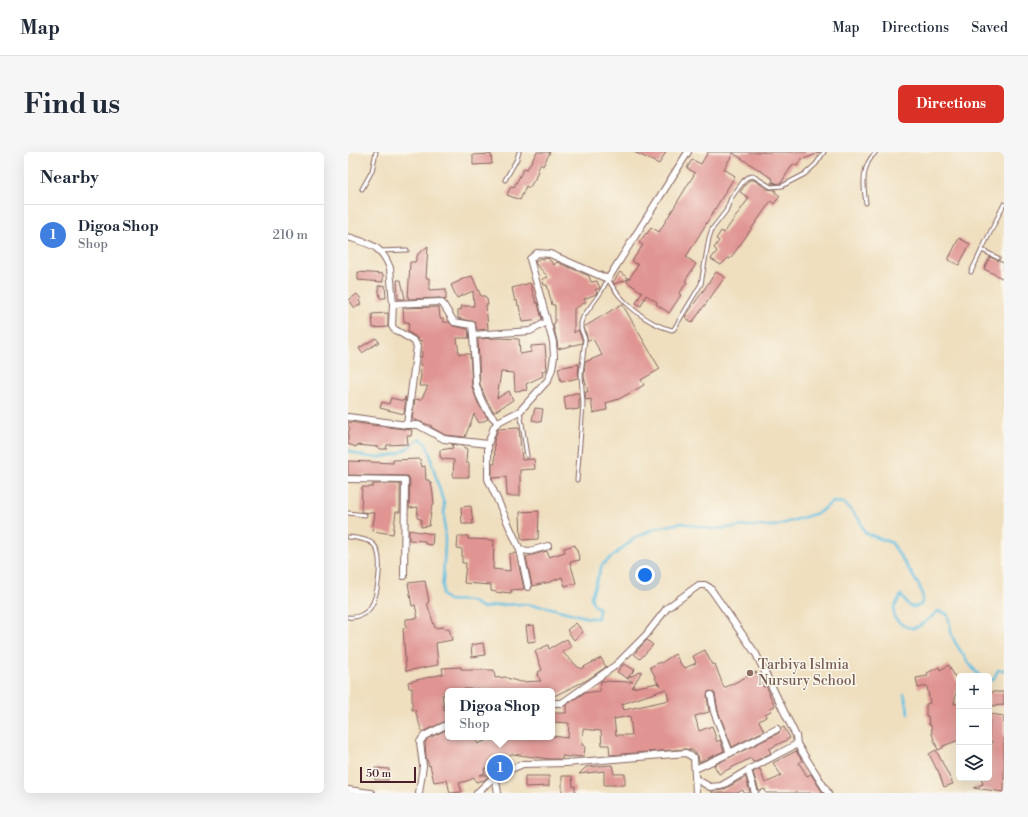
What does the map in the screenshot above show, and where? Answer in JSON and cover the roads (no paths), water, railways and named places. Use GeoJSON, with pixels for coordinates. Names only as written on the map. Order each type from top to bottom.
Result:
{"type":"FeatureCollection","features":[{"type":"Feature","properties":{"kind":"street"},"geometry":{"type":"LineString","coordinates":[[528,588],[520,550],[488,479],[488,444],[494,427],[498,422],[520,411],[548,380],[552,369],[554,357],[553,342],[530,259],[537,253],[550,254],[608,279],[688,152]]}},
{"type":"Feature","properties":{"kind":"street"},"geometry":{"type":"LineString","coordinates":[[348,237],[371,243],[379,250],[390,268],[393,304],[392,326],[394,329],[414,341],[417,346],[407,425]]}},
{"type":"Feature","properties":{"kind":"street"},"geometry":{"type":"LineString","coordinates":[[393,304],[440,302],[443,304],[454,322],[473,326],[476,385],[483,404],[491,416],[498,422]]}},
{"type":"Feature","properties":{"kind":"street"},"geometry":{"type":"LineString","coordinates":[[473,335],[530,331],[547,322]]}},
{"type":"Feature","properties":{"kind":"street"},"geometry":{"type":"LineString","coordinates":[[348,417],[407,425],[414,424],[423,426],[444,439],[488,444]]}},
{"type":"Feature","properties":{"kind":"street"},"geometry":{"type":"LineString","coordinates":[[348,479],[405,480],[404,576]]}},
{"type":"Feature","properties":{"kind":"street"},"geometry":{"type":"LineString","coordinates":[[520,550],[530,551],[548,546]]}},
{"type":"Feature","properties":{"kind":"street"},"geometry":{"type":"LineString","coordinates":[[555,703],[562,703],[616,665],[646,635],[668,608],[699,585],[705,585],[710,588],[756,654],[796,736],[797,744],[828,793]]}},
{"type":"Feature","properties":{"kind":"street"},"geometry":{"type":"LineString","coordinates":[[711,695],[714,712],[730,753]]}},
{"type":"Feature","properties":{"kind":"street"},"geometry":{"type":"LineString","coordinates":[[419,793],[422,766],[420,742],[424,736],[445,726]]}},
{"type":"Feature","properties":{"kind":"street"},"geometry":{"type":"LineString","coordinates":[[695,769],[777,729]]}},
{"type":"Feature","properties":{"kind":"street"},"geometry":{"type":"LineString","coordinates":[[696,779],[710,787],[721,786],[797,744]]}},
{"type":"Feature","properties":{"kind":"street"},"geometry":{"type":"LineString","coordinates":[[477,793],[495,776],[523,764],[686,752],[694,758],[696,793]]}},
{"type":"Feature","properties":{"kind":"street"},"geometry":{"type":"LineString","coordinates":[[748,770],[755,793]]}},
{"type":"Feature","properties":{"kind":"street"},"geometry":{"type":"LineString","coordinates":[[495,776],[498,793]]}},
{"type":"Feature","properties":{"kind":"street"},"geometry":{"type":"LineString","coordinates":[[348,790],[371,793]]}},
{"type":"Feature","properties":{"kind":"lane"},"geometry":{"type":"LineString","coordinates":[[362,189],[372,171],[376,152]]}},
{"type":"Feature","properties":{"kind":"lane"},"geometry":{"type":"LineString","coordinates":[[505,180],[517,159],[519,152]]}},
{"type":"Feature","properties":{"kind":"lane"},"geometry":{"type":"LineString","coordinates":[[608,279],[612,287],[639,314],[652,323],[672,330],[679,323],[701,284],[712,228],[726,211],[731,198],[745,179],[753,176],[771,187],[782,186],[805,174],[816,164],[824,152]]}},
{"type":"Feature","properties":{"kind":"lane"},"geometry":{"type":"LineString","coordinates":[[866,203],[863,184],[865,169],[876,152]]}},
{"type":"Feature","properties":{"kind":"lane"},"geometry":{"type":"LineString","coordinates":[[971,272],[1004,204]]}},
{"type":"Feature","properties":{"kind":"lane"},"geometry":{"type":"LineString","coordinates":[[379,250],[407,250]]}},
{"type":"Feature","properties":{"kind":"lane"},"geometry":{"type":"LineString","coordinates":[[982,250],[998,258]]}},
{"type":"Feature","properties":{"kind":"lane"},"geometry":{"type":"LineString","coordinates":[[577,480],[583,405],[582,374],[585,339],[581,329],[581,323],[583,317],[601,292],[608,279]]}},
{"type":"Feature","properties":{"kind":"lane"},"geometry":{"type":"LineString","coordinates":[[520,411],[527,456]]}},
{"type":"Feature","properties":{"kind":"lane"},"geometry":{"type":"LineString","coordinates":[[348,513],[365,515]]}},
{"type":"Feature","properties":{"kind":"lane"},"geometry":{"type":"LineString","coordinates":[[348,537],[361,539],[373,544],[377,550],[380,562],[380,574],[371,608],[364,614],[348,617]]}},
{"type":"Feature","properties":{"kind":"waterway"},"geometry":{"type":"LineString","coordinates":[[348,450],[360,455],[380,457],[402,452],[420,439],[425,442],[430,453],[444,504],[445,544],[442,595],[448,600],[471,601],[483,608],[498,605],[523,604],[547,607],[589,618],[598,618],[599,608],[594,605],[591,597],[602,565],[636,537],[656,528],[682,523],[712,529],[748,526],[775,526],[818,513],[833,502],[844,503],[859,519],[865,533],[892,543],[920,587],[923,598],[921,605],[914,607],[909,606],[901,595],[894,608],[894,617],[906,627],[912,628],[922,625],[938,611],[947,614],[953,639],[977,673]]}},
{"type":"Feature","properties":{"kind":"waterway"},"geometry":{"type":"LineString","coordinates":[[992,680],[998,670],[1004,670]]}},
{"type":"Feature","properties":{"kind":"waterway"},"geometry":{"type":"LineString","coordinates":[[904,694],[908,714]]}},
{"type":"Feature","properties":{"kind":"place","name":"Tarbiya Islmia Nursury School"},"geometry":{"type":"Point","coordinates":[750,673]}},
{"type":"Feature","properties":{"kind":"place","name":"Digoa Shop"},"geometry":{"type":"Point","coordinates":[500,768]}}]}
